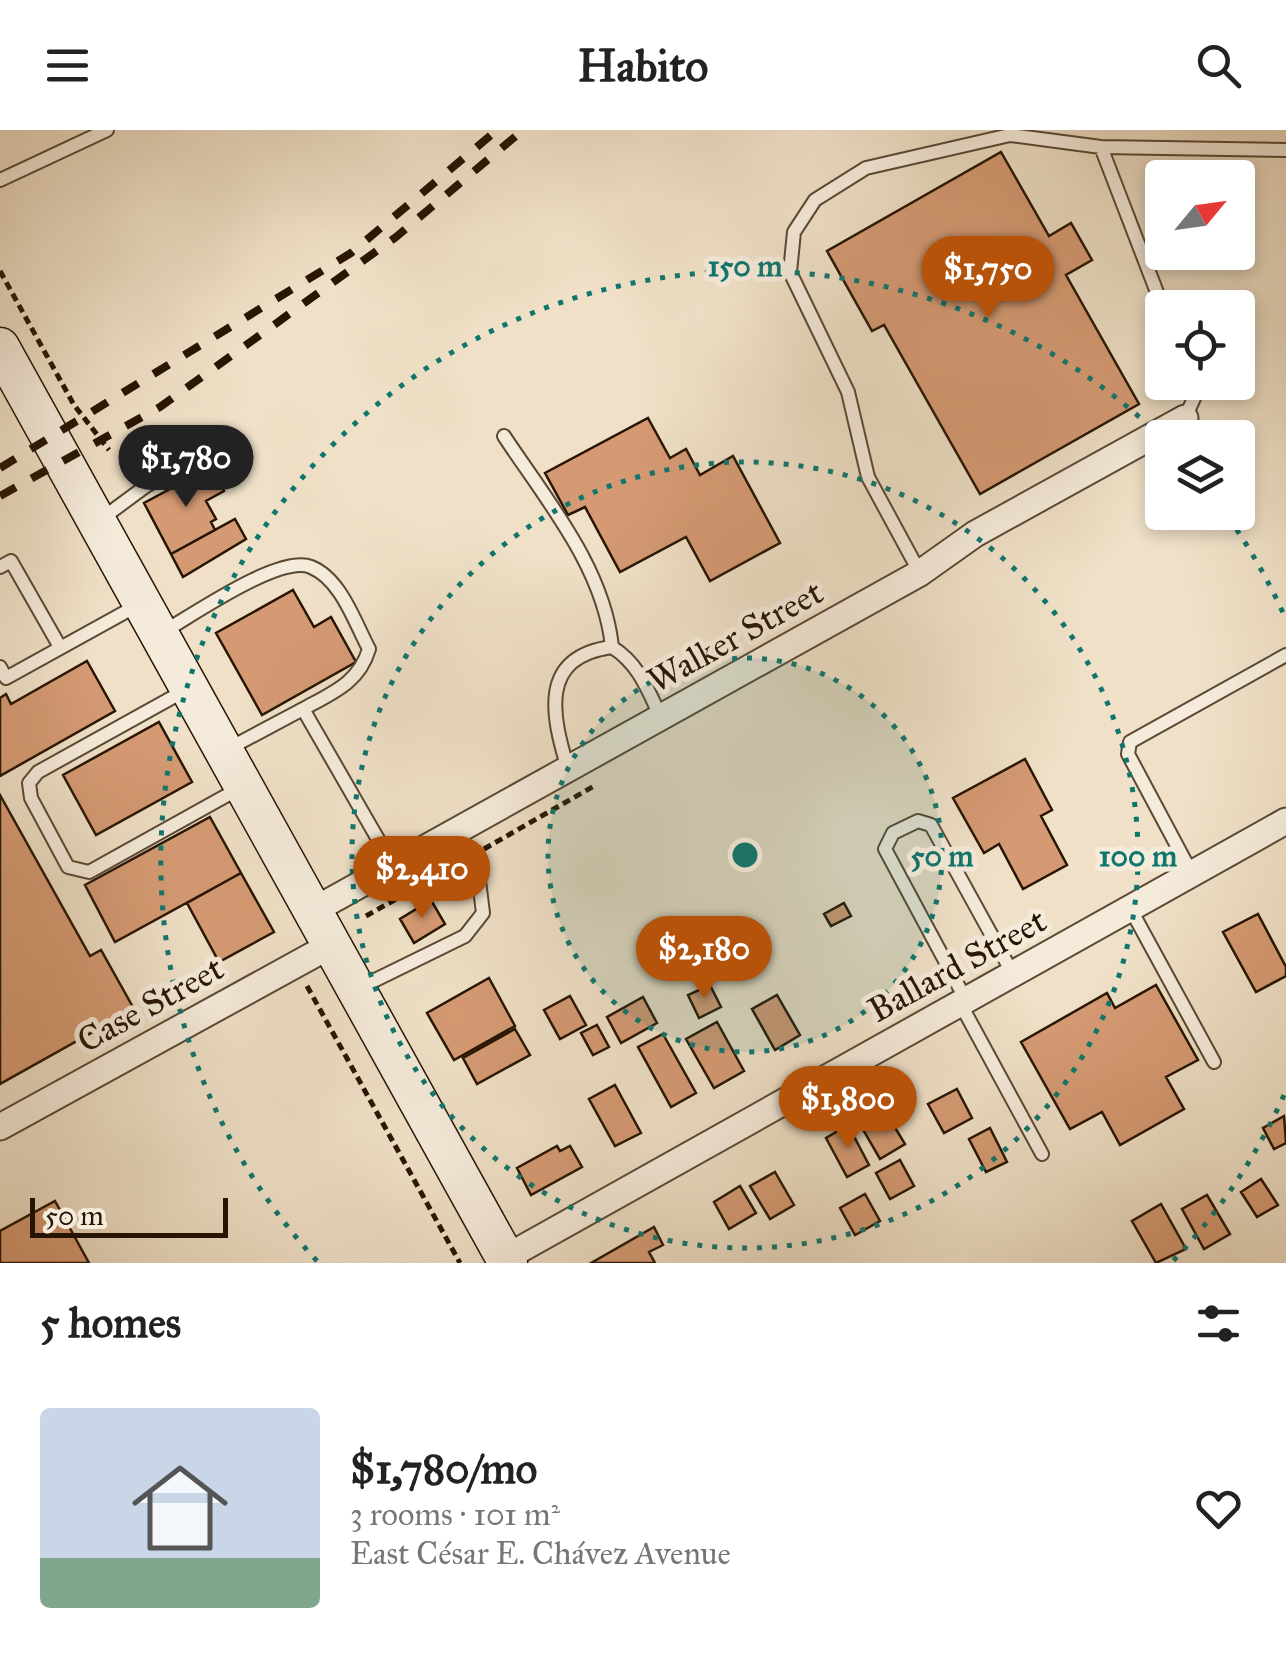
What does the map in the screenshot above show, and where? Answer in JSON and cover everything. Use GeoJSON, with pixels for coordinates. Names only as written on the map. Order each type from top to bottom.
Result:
{"type":"FeatureCollection","features":[{"type":"Feature","properties":{"kind":"street"},"geometry":{"type":"LineString","coordinates":[[0,346],[507,1260]]}},
{"type":"Feature","properties":{"kind":"street","name":"Walker Street"},"geometry":{"type":"LineString","coordinates":[[316,910],[920,574],[975,534],[1185,418]]}},
{"type":"Feature","properties":{"kind":"street","name":"Ballard Street"},"geometry":{"type":"LineString","coordinates":[[507,1260],[1286,821]]}},
{"type":"Feature","properties":{"kind":"street","name":"Case Street"},"geometry":{"type":"LineString","coordinates":[[0,1127],[334,944]]}},
{"type":"Feature","properties":{"kind":"lane"},"geometry":{"type":"LineString","coordinates":[[0,180],[107,130]]}},
{"type":"Feature","properties":{"kind":"lane"},"geometry":{"type":"LineString","coordinates":[[920,574],[868,477],[848,392],[790,272],[794,232],[815,200],[866,168],[1010,134],[1100,147],[1286,150]]}},
{"type":"Feature","properties":{"kind":"lane"},"geometry":{"type":"LineString","coordinates":[[1100,147],[1157,290]]}},
{"type":"Feature","properties":{"kind":"lane"},"geometry":{"type":"LineString","coordinates":[[1185,418],[1194,400]]}},
{"type":"Feature","properties":{"kind":"lane"},"geometry":{"type":"LineString","coordinates":[[504,436],[602,594],[612,647]]}},
{"type":"Feature","properties":{"kind":"lane"},"geometry":{"type":"LineString","coordinates":[[98,521],[146,486],[226,442]]}},
{"type":"Feature","properties":{"kind":"lane"},"geometry":{"type":"LineString","coordinates":[[0,567],[11,561],[60,647]]}},
{"type":"Feature","properties":{"kind":"lane"},"geometry":{"type":"LineString","coordinates":[[0,667],[6,678],[60,647],[152,617],[285,564],[311,567],[336,588],[369,649],[364,666],[350,684],[226,750]]}},
{"type":"Feature","properties":{"kind":"lane"},"geometry":{"type":"LineString","coordinates":[[568,769],[556,728],[557,682],[574,661],[595,649],[612,647],[628,658],[643,679],[661,718]]}},
{"type":"Feature","properties":{"kind":"lane"},"geometry":{"type":"LineString","coordinates":[[1192,874],[1128,754],[1130,742],[1138,734],[1286,655]]}},
{"type":"Feature","properties":{"kind":"lane"},"geometry":{"type":"LineString","coordinates":[[191,687],[38,772],[29,783],[31,798],[68,867],[89,872],[246,786]]}},
{"type":"Feature","properties":{"kind":"lane"},"geometry":{"type":"LineString","coordinates":[[303,709],[394,866]]}},
{"type":"Feature","properties":{"kind":"lane"},"geometry":{"type":"LineString","coordinates":[[1013,974],[932,825],[918,820],[893,833],[885,850],[1042,1154]]}},
{"type":"Feature","properties":{"kind":"lane"},"geometry":{"type":"LineString","coordinates":[[359,988],[465,936],[483,913],[480,881],[456,832]]}},
{"type":"Feature","properties":{"kind":"lane"},"geometry":{"type":"LineString","coordinates":[[1130,908],[1214,1062]]}},
{"type":"Feature","properties":{"kind":"path"},"geometry":{"type":"LineString","coordinates":[[0,270],[74,406],[110,450]]}},
{"type":"Feature","properties":{"kind":"path"},"geometry":{"type":"LineString","coordinates":[[296,964],[460,1263]]}},
{"type":"Feature","properties":{"kind":"path"},"geometry":{"type":"LineString","coordinates":[[163,996],[238,965]]}},
{"type":"Feature","properties":{"kind":"building"},"geometry":{"type":"Polygon","coordinates":[[[1001,152],[1049,236],[1071,223],[1092,260],[1066,275],[1139,404],[980,494],[884,325],[872,331],[827,251],[1001,152]]]}},
{"type":"Feature","properties":{"kind":"building"},"geometry":{"type":"Polygon","coordinates":[[[648,418],[670,458],[686,449],[700,475],[733,456],[780,543],[710,581],[686,537],[620,572],[585,507],[568,515],[545,473],[648,418]]]}},
{"type":"Feature","properties":{"kind":"building"},"geometry":{"type":"Polygon","coordinates":[[[211,467],[224,491],[206,501],[216,519],[211,522],[215,530],[171,554],[144,503],[211,467]]]}},
{"type":"Feature","properties":{"kind":"building"},"geometry":{"type":"Polygon","coordinates":[[[235,519],[246,539],[183,577],[171,554],[235,519]]]}},
{"type":"Feature","properties":{"kind":"building"},"geometry":{"type":"Polygon","coordinates":[[[293,590],[314,627],[331,617],[356,662],[262,715],[216,633],[293,590]]]}},
{"type":"Feature","properties":{"kind":"building"},"geometry":{"type":"Polygon","coordinates":[[[87,661],[115,711],[0,776],[0,698],[6,694],[11,704],[87,661]]]}},
{"type":"Feature","properties":{"kind":"building"},"geometry":{"type":"Polygon","coordinates":[[[159,722],[192,782],[96,835],[63,775],[159,722]]]}},
{"type":"Feature","properties":{"kind":"building"},"geometry":{"type":"Polygon","coordinates":[[[1025,759],[1052,810],[1041,816],[1067,865],[1023,889],[999,844],[984,853],[953,798],[1025,759]]]}},
{"type":"Feature","properties":{"kind":"building"},"geometry":{"type":"Polygon","coordinates":[[[0,795],[90,956],[101,950],[134,1009],[0,1084],[0,795]]]}},
{"type":"Feature","properties":{"kind":"building"},"geometry":{"type":"Polygon","coordinates":[[[210,817],[241,873],[115,942],[85,885],[210,817]]]}},
{"type":"Feature","properties":{"kind":"building"},"geometry":{"type":"Polygon","coordinates":[[[241,873],[274,932],[219,962],[187,903],[241,873]]]}},
{"type":"Feature","properties":{"kind":"building"},"geometry":{"type":"Polygon","coordinates":[[[431,900],[445,924],[414,943],[400,919],[431,900]]]}},
{"type":"Feature","properties":{"kind":"building"},"geometry":{"type":"Polygon","coordinates":[[[844,903],[851,916],[831,926],[824,914],[844,903]]]}},
{"type":"Feature","properties":{"kind":"building"},"geometry":{"type":"Polygon","coordinates":[[[1258,914],[1286,967],[1286,976],[1256,992],[1223,932],[1258,914]]]}},
{"type":"Feature","properties":{"kind":"building"},"geometry":{"type":"Polygon","coordinates":[[[489,978],[515,1026],[454,1060],[427,1013],[489,978]]]}},
{"type":"Feature","properties":{"kind":"building"},"geometry":{"type":"Polygon","coordinates":[[[710,985],[721,1007],[699,1018],[688,995],[710,985]]]}},
{"type":"Feature","properties":{"kind":"building"},"geometry":{"type":"Polygon","coordinates":[[[1156,985],[1198,1060],[1166,1077],[1184,1109],[1120,1145],[1102,1112],[1070,1129],[1021,1042],[1107,993],[1115,1008],[1156,985]]]}},
{"type":"Feature","properties":{"kind":"building"},"geometry":{"type":"Polygon","coordinates":[[[777,995],[800,1035],[775,1050],[752,1009],[777,995]]]}},
{"type":"Feature","properties":{"kind":"building"},"geometry":{"type":"Polygon","coordinates":[[[570,996],[586,1025],[560,1039],[544,1010],[570,996]]]}},
{"type":"Feature","properties":{"kind":"building"},"geometry":{"type":"Polygon","coordinates":[[[643,997],[657,1023],[621,1043],[607,1017],[643,997]]]}},
{"type":"Feature","properties":{"kind":"building"},"geometry":{"type":"Polygon","coordinates":[[[717,1022],[744,1071],[714,1088],[686,1039],[717,1022]]]}},
{"type":"Feature","properties":{"kind":"building"},"geometry":{"type":"Polygon","coordinates":[[[597,1025],[609,1047],[593,1055],[581,1033],[597,1025]]]}},
{"type":"Feature","properties":{"kind":"building"},"geometry":{"type":"Polygon","coordinates":[[[515,1029],[530,1055],[477,1084],[463,1058],[515,1029]]]}},
{"type":"Feature","properties":{"kind":"building"},"geometry":{"type":"Polygon","coordinates":[[[663,1034],[696,1093],[671,1107],[638,1047],[663,1034]]]}},
{"type":"Feature","properties":{"kind":"building"},"geometry":{"type":"Polygon","coordinates":[[[615,1085],[641,1133],[615,1146],[589,1099],[615,1085]]]}},
{"type":"Feature","properties":{"kind":"building"},"geometry":{"type":"Polygon","coordinates":[[[957,1089],[972,1118],[944,1133],[928,1104],[957,1089]]]}},
{"type":"Feature","properties":{"kind":"building"},"geometry":{"type":"Polygon","coordinates":[[[882,1106],[905,1144],[880,1159],[858,1121],[882,1106]]]}},
{"type":"Feature","properties":{"kind":"building"},"geometry":{"type":"Polygon","coordinates":[[[1284,1116],[1286,1143],[1274,1149],[1263,1128],[1284,1116]]]}},
{"type":"Feature","properties":{"kind":"building"},"geometry":{"type":"Polygon","coordinates":[[[848,1125],[869,1165],[847,1177],[826,1138],[848,1125]]]}},
{"type":"Feature","properties":{"kind":"building"},"geometry":{"type":"Polygon","coordinates":[[[990,1128],[1007,1162],[986,1172],[969,1139],[990,1128]]]}},
{"type":"Feature","properties":{"kind":"building"},"geometry":{"type":"Polygon","coordinates":[[[557,1146],[560,1151],[570,1146],[582,1167],[531,1195],[517,1168],[557,1146]]]}},
{"type":"Feature","properties":{"kind":"building"},"geometry":{"type":"Polygon","coordinates":[[[900,1160],[914,1186],[890,1199],[876,1173],[900,1160]]]}},
{"type":"Feature","properties":{"kind":"building"},"geometry":{"type":"Polygon","coordinates":[[[775,1172],[794,1205],[770,1219],[750,1186],[775,1172]]]}},
{"type":"Feature","properties":{"kind":"building"},"geometry":{"type":"Polygon","coordinates":[[[1261,1179],[1278,1205],[1257,1217],[1241,1192],[1261,1179]]]}},
{"type":"Feature","properties":{"kind":"building"},"geometry":{"type":"Polygon","coordinates":[[[740,1186],[756,1213],[729,1229],[714,1202],[740,1186]]]}},
{"type":"Feature","properties":{"kind":"building"},"geometry":{"type":"Polygon","coordinates":[[[865,1194],[880,1221],[855,1235],[840,1208],[865,1194]]]}},
{"type":"Feature","properties":{"kind":"building"},"geometry":{"type":"Polygon","coordinates":[[[1207,1195],[1230,1234],[1204,1249],[1182,1209],[1207,1195]]]}},
{"type":"Feature","properties":{"kind":"building"},"geometry":{"type":"Polygon","coordinates":[[[55,1201],[89,1263],[0,1263],[0,1231],[55,1201]]]}},
{"type":"Feature","properties":{"kind":"building"},"geometry":{"type":"Polygon","coordinates":[[[1161,1204],[1186,1249],[1156,1263],[1132,1221],[1161,1204]]]}},
{"type":"Feature","properties":{"kind":"building"},"geometry":{"type":"Polygon","coordinates":[[[654,1227],[663,1245],[649,1252],[655,1263],[591,1263],[654,1227]]]}},
{"type":"Feature","properties":{"kind":"railway"},"geometry":{"type":"LineString","coordinates":[[0,468],[351,253],[497,130]]}},
{"type":"Feature","properties":{"kind":"railway"},"geometry":{"type":"LineString","coordinates":[[0,496],[160,407],[396,237],[523,130]]}}]}
